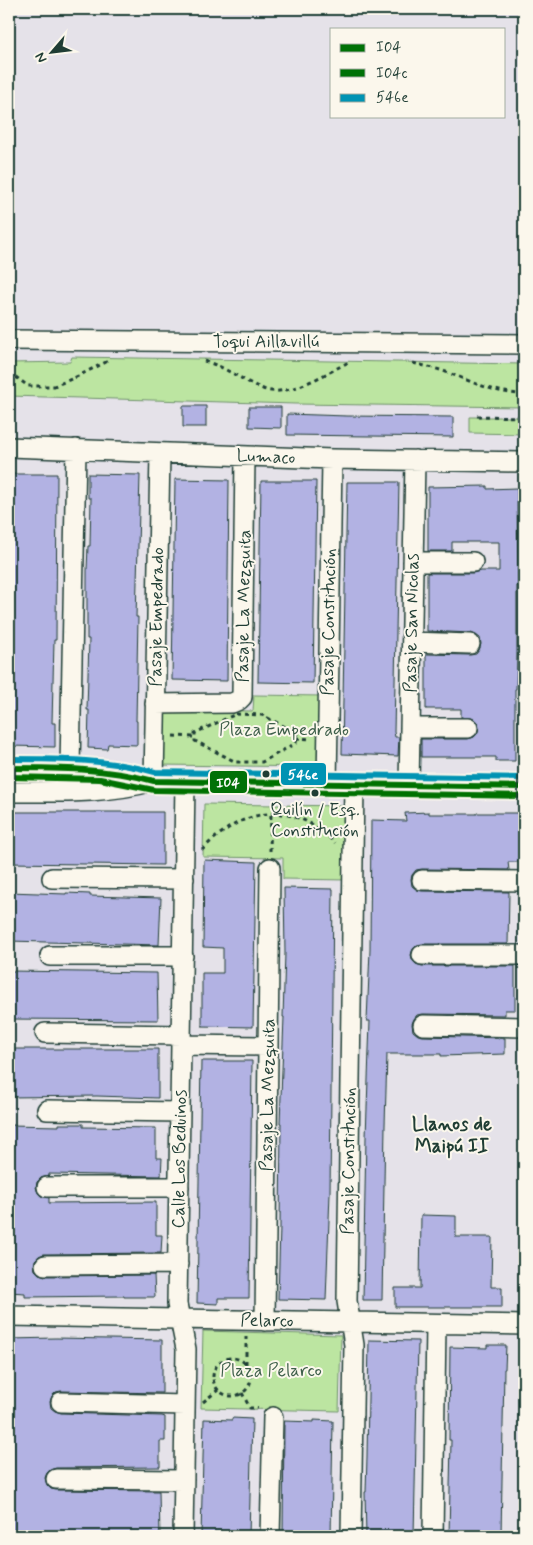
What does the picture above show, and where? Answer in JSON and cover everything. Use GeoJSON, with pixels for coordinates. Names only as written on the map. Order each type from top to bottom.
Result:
{"type":"FeatureCollection","features":[{"type":"Feature","properties":{"kind":"street","name":"Toqui Aillavillú"},"geometry":{"type":"LineString","coordinates":[[9,340],[524,344]]}},
{"type":"Feature","properties":{"kind":"street","name":"Lumaco"},"geometry":{"type":"LineString","coordinates":[[9,447],[332,459],[524,462]]}},
{"type":"Feature","properties":{"kind":"street"},"geometry":{"type":"LineString","coordinates":[[70,768],[76,450]]}},
{"type":"Feature","properties":{"kind":"street","name":"Pasaje Empedrado"},"geometry":{"type":"LineString","coordinates":[[154,781],[160,453]]}},
{"type":"Feature","properties":{"kind":"street","name":"Pasaje La Mezquita"},"geometry":{"type":"LineString","coordinates":[[155,704],[232,703],[240,700],[242,697],[245,456]]}},
{"type":"Feature","properties":{"kind":"street","name":"Pasaje Constitución"},"geometry":{"type":"LineString","coordinates":[[327,784],[332,459]]}},
{"type":"Feature","properties":{"kind":"street","name":"Pasaje San Nicolas"},"geometry":{"type":"LineString","coordinates":[[409,785],[415,460]]}},
{"type":"Feature","properties":{"kind":"street"},"geometry":{"type":"LineString","coordinates":[[413,562],[473,562]]}},
{"type":"Feature","properties":{"kind":"street"},"geometry":{"type":"LineString","coordinates":[[412,642],[470,644]]}},
{"type":"Feature","properties":{"kind":"street"},"geometry":{"type":"LineString","coordinates":[[410,728],[468,728]]}},
{"type":"Feature","properties":{"kind":"street"},"geometry":{"type":"LineString","coordinates":[[9,768],[70,768],[121,773],[154,781],[524,787]]}},
{"type":"Feature","properties":{"kind":"street"},"geometry":{"type":"LineString","coordinates":[[9,792],[92,792],[135,786],[154,781]]}},
{"type":"Feature","properties":{"kind":"street","name":"Calle Los Beduinos"},"geometry":{"type":"LineString","coordinates":[[182,1536],[186,1349],[178,1304],[178,1264],[185,782]]}},
{"type":"Feature","properties":{"kind":"street","name":"Pasaje Constitución"},"geometry":{"type":"LineString","coordinates":[[351,1536],[354,1345],[347,1301],[354,784]]}},
{"type":"Feature","properties":{"kind":"street","name":"Pasaje La Mezquita"},"geometry":{"type":"LineString","coordinates":[[256,1320],[268,1046],[270,868]]}},
{"type":"Feature","properties":{"kind":"street"},"geometry":{"type":"LineString","coordinates":[[52,878],[184,874]]}},
{"type":"Feature","properties":{"kind":"street"},"geometry":{"type":"LineString","coordinates":[[422,880],[524,881]]}},
{"type":"Feature","properties":{"kind":"street"},"geometry":{"type":"LineString","coordinates":[[422,955],[524,955]]}},
{"type":"Feature","properties":{"kind":"street"},"geometry":{"type":"LineString","coordinates":[[50,956],[182,956]]}},
{"type":"Feature","properties":{"kind":"street"},"geometry":{"type":"LineString","coordinates":[[424,1025],[524,1027]]}},
{"type":"Feature","properties":{"kind":"street"},"geometry":{"type":"LineString","coordinates":[[45,1033],[268,1046]]}},
{"type":"Feature","properties":{"kind":"street"},"geometry":{"type":"LineString","coordinates":[[47,1110],[180,1112]]}},
{"type":"Feature","properties":{"kind":"street"},"geometry":{"type":"LineString","coordinates":[[46,1187],[179,1187]]}},
{"type":"Feature","properties":{"kind":"street"},"geometry":{"type":"LineString","coordinates":[[46,1264],[178,1264]]}},
{"type":"Feature","properties":{"kind":"street","name":"Pelarco"},"geometry":{"type":"LineString","coordinates":[[9,1316],[524,1325]]}},
{"type":"Feature","properties":{"kind":"street"},"geometry":{"type":"LineString","coordinates":[[434,1536],[436,1324]]}},
{"type":"Feature","properties":{"kind":"street"},"geometry":{"type":"LineString","coordinates":[[61,1402],[185,1405]]}},
{"type":"Feature","properties":{"kind":"street"},"geometry":{"type":"LineString","coordinates":[[270,1536],[272,1417]]}},
{"type":"Feature","properties":{"kind":"street"},"geometry":{"type":"LineString","coordinates":[[56,1479],[184,1480]]}},
{"type":"Feature","properties":{"kind":"path"},"geometry":{"type":"LineString","coordinates":[[9,372],[28,386],[54,386],[114,358]]}},
{"type":"Feature","properties":{"kind":"path"},"geometry":{"type":"LineString","coordinates":[[197,359],[219,365],[265,390],[286,391],[350,362],[358,361]]}},
{"type":"Feature","properties":{"kind":"path"},"geometry":{"type":"LineString","coordinates":[[410,362],[445,372],[480,387],[509,394],[524,394]]}},
{"type":"Feature","properties":{"kind":"path"},"geometry":{"type":"LineString","coordinates":[[477,416],[524,417]]}},
{"type":"Feature","properties":{"kind":"path"},"geometry":{"type":"LineString","coordinates":[[236,714],[262,715],[297,733],[296,744],[262,762],[236,762],[195,741],[195,733],[236,714]]}},
{"type":"Feature","properties":{"kind":"path"},"geometry":{"type":"LineString","coordinates":[[184,874],[212,839],[246,818],[271,812],[299,817],[322,830],[338,846],[353,870]]}},
{"type":"Feature","properties":{"kind":"path"},"geometry":{"type":"LineString","coordinates":[[270,868],[271,812]]}},
{"type":"Feature","properties":{"kind":"path"},"geometry":{"type":"LineString","coordinates":[[246,1364],[235,1358],[229,1358],[219,1363],[213,1374],[218,1390],[230,1396],[242,1393],[250,1382],[246,1364],[256,1320]]}},
{"type":"Feature","properties":{"kind":"green space"},"geometry":{"type":"Polygon","coordinates":[[[72,357],[524,364],[524,407],[296,404],[9,396],[9,363],[70,362],[72,357]]]}},
{"type":"Feature","properties":{"kind":"green space"},"geometry":{"type":"Polygon","coordinates":[[[470,417],[524,417],[524,434],[470,433],[470,417]]]}},
{"type":"Feature","properties":{"kind":"green space","name":"Plaza Empedrado"},"geometry":{"type":"Polygon","coordinates":[[[254,695],[322,696],[321,767],[162,765],[162,710],[253,711],[254,695]]]}},
{"type":"Feature","properties":{"kind":"green space"},"geometry":{"type":"Polygon","coordinates":[[[9,772],[126,780],[9,787],[9,772]]]}},
{"type":"Feature","properties":{"kind":"green space"},"geometry":{"type":"Polygon","coordinates":[[[204,804],[348,806],[347,880],[283,879],[283,858],[203,857],[204,804]]]}},
{"type":"Feature","properties":{"kind":"green space","name":"Plaza Pelarco"},"geometry":{"type":"Polygon","coordinates":[[[203,1331],[341,1335],[339,1411],[201,1408],[203,1331]]]}},
{"type":"Feature","properties":{"kind":"building"},"geometry":{"type":"Polygon","coordinates":[[[183,406],[206,406],[206,427],[183,427],[183,406]]]}},
{"type":"Feature","properties":{"kind":"building"},"geometry":{"type":"Polygon","coordinates":[[[249,407],[281,407],[281,428],[249,427],[249,407]]]}},
{"type":"Feature","properties":{"kind":"building"},"geometry":{"type":"Polygon","coordinates":[[[287,414],[453,417],[453,437],[287,435],[287,414]]]}},
{"type":"Feature","properties":{"kind":"building"},"geometry":{"type":"Polygon","coordinates":[[[9,474],[57,474],[56,640],[54,640],[52,723],[55,723],[55,747],[9,746],[9,474]]]}},
{"type":"Feature","properties":{"kind":"building"},"geometry":{"type":"Polygon","coordinates":[[[88,474],[140,475],[136,617],[138,617],[137,745],[108,744],[107,749],[88,748],[89,639],[87,639],[87,570],[88,546],[90,546],[91,498],[88,498],[88,474]]]}},
{"type":"Feature","properties":{"kind":"building"},"geometry":{"type":"Polygon","coordinates":[[[175,479],[229,480],[227,681],[172,680],[175,479]]]}},
{"type":"Feature","properties":{"kind":"building"},"geometry":{"type":"Polygon","coordinates":[[[261,481],[316,481],[313,683],[258,682],[261,481]]]}},
{"type":"Feature","properties":{"kind":"building"},"geometry":{"type":"Polygon","coordinates":[[[347,482],[399,482],[394,732],[395,737],[399,737],[398,756],[342,754],[347,482]]]}},
{"type":"Feature","properties":{"kind":"building"},"geometry":{"type":"Polygon","coordinates":[[[487,486],[487,489],[517,488],[518,586],[515,761],[496,761],[496,757],[421,757],[421,739],[468,739],[477,734],[479,728],[478,723],[474,719],[461,717],[461,709],[426,709],[426,654],[476,654],[481,644],[480,638],[471,633],[427,631],[427,573],[499,571],[499,542],[452,542],[452,551],[428,551],[428,487],[487,486]]]}},
{"type":"Feature","properties":{"kind":"building"},"geometry":{"type":"Polygon","coordinates":[[[9,812],[163,812],[163,865],[9,863],[9,812]]]}},
{"type":"Feature","properties":{"kind":"building"},"geometry":{"type":"Polygon","coordinates":[[[429,812],[429,814],[521,813],[520,862],[508,862],[509,870],[422,869],[416,870],[411,879],[412,886],[422,891],[509,892],[508,944],[422,944],[417,945],[413,949],[411,955],[416,964],[422,966],[515,966],[515,1010],[505,1010],[505,1015],[423,1014],[417,1015],[412,1024],[413,1031],[423,1036],[505,1038],[505,1054],[441,1056],[441,1054],[387,1054],[382,1300],[363,1300],[370,1021],[367,1021],[370,950],[371,820],[406,821],[405,813],[429,812]]]}},
{"type":"Feature","properties":{"kind":"building"},"geometry":{"type":"Polygon","coordinates":[[[204,860],[256,862],[253,1027],[202,1026],[202,973],[223,973],[223,948],[203,947],[204,860]]]}},
{"type":"Feature","properties":{"kind":"building"},"geometry":{"type":"Polygon","coordinates":[[[284,888],[333,889],[330,1193],[326,1300],[278,1299],[280,1123],[285,953],[284,888]]]}},
{"type":"Feature","properties":{"kind":"building"},"geometry":{"type":"Polygon","coordinates":[[[9,892],[161,898],[159,945],[9,941],[9,892]]]}},
{"type":"Feature","properties":{"kind":"building"},"geometry":{"type":"Polygon","coordinates":[[[9,971],[157,973],[158,1020],[9,1019],[9,971]]]}},
{"type":"Feature","properties":{"kind":"building"},"geometry":{"type":"Polygon","coordinates":[[[9,1049],[158,1049],[158,1098],[97,1096],[9,1097],[9,1049]]]}},
{"type":"Feature","properties":{"kind":"building"},"geometry":{"type":"Polygon","coordinates":[[[201,1061],[252,1061],[249,1298],[218,1298],[218,1304],[197,1303],[201,1061]]]}},
{"type":"Feature","properties":{"kind":"building"},"geometry":{"type":"Polygon","coordinates":[[[59,1124],[83,1124],[83,1127],[156,1128],[156,1158],[162,1158],[161,1176],[49,1174],[49,1176],[41,1178],[37,1182],[36,1187],[41,1196],[49,1198],[49,1203],[156,1202],[156,1235],[162,1235],[161,1253],[44,1254],[35,1260],[35,1270],[45,1276],[154,1275],[155,1297],[25,1297],[25,1293],[9,1292],[9,1125],[59,1126],[59,1124]]]}},
{"type":"Feature","properties":{"kind":"building"},"geometry":{"type":"Polygon","coordinates":[[[421,1215],[456,1216],[456,1237],[492,1237],[491,1287],[502,1287],[502,1307],[395,1307],[395,1288],[420,1288],[421,1215]]]}},
{"type":"Feature","properties":{"kind":"building"},"geometry":{"type":"Polygon","coordinates":[[[9,1339],[162,1340],[162,1393],[61,1391],[56,1392],[52,1396],[50,1402],[51,1408],[61,1413],[165,1417],[165,1441],[160,1441],[160,1467],[56,1468],[50,1470],[45,1478],[47,1485],[51,1489],[56,1490],[159,1491],[160,1536],[9,1536],[9,1339]]]}},
{"type":"Feature","properties":{"kind":"building"},"geometry":{"type":"Polygon","coordinates":[[[369,1340],[418,1341],[414,1536],[366,1536],[365,1492],[369,1340]]]}},
{"type":"Feature","properties":{"kind":"building"},"geometry":{"type":"Polygon","coordinates":[[[487,1345],[506,1345],[501,1536],[449,1536],[450,1347],[487,1348],[487,1345]]]}},
{"type":"Feature","properties":{"kind":"building"},"geometry":{"type":"Polygon","coordinates":[[[232,1418],[252,1419],[249,1536],[201,1536],[204,1419],[232,1420],[232,1418]]]}},
{"type":"Feature","properties":{"kind":"building"},"geometry":{"type":"Polygon","coordinates":[[[314,1420],[333,1421],[331,1536],[283,1536],[284,1421],[314,1422],[314,1420]]]}},
{"type":"Feature","properties":{"kind":"transit line","name":"546e"},"geometry":{"type":"LineString","coordinates":[[9,759],[101,762],[155,772],[524,778]]}},
{"type":"Feature","properties":{"kind":"transit line","name":"I04"},"geometry":{"type":"LineString","coordinates":[[9,768],[100,771],[154,781],[524,787]]}},
{"type":"Feature","properties":{"kind":"transit line","name":"I04c"},"geometry":{"type":"LineString","coordinates":[[9,777],[100,779],[154,790],[524,796]]}},
{"type":"Feature","properties":{"kind":"place","name":"Quilín / Esq. Constitución"},"geometry":{"type":"Point","coordinates":[315,793]}},
{"type":"Feature","properties":{"kind":"district","name":"Llanos de Maipú II"},"geometry":{"type":"Point","coordinates":[452,1135]}}]}
